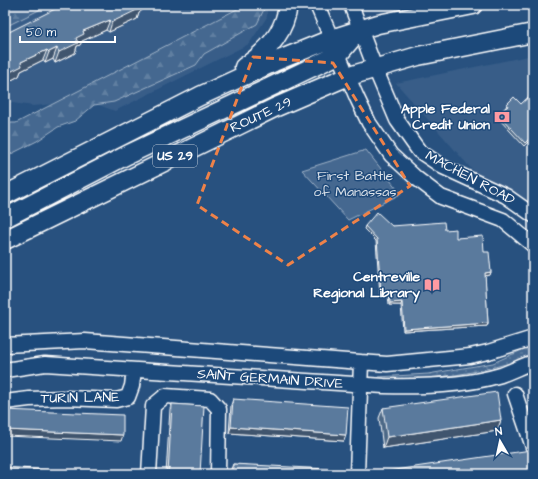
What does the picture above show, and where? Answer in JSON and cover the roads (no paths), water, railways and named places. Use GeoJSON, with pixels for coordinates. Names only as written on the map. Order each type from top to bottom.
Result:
{"type":"FeatureCollection","features":[{"type":"Feature","properties":{"kind":"main road"},"geometry":{"type":"LineString","coordinates":[[200,96],[258,58],[268,48],[281,30],[288,5]]}},
{"type":"Feature","properties":{"kind":"main road"},"geometry":{"type":"LineString","coordinates":[[5,195],[200,96],[274,62],[360,29],[405,18],[473,5]]}},
{"type":"Feature","properties":{"kind":"main road"},"geometry":{"type":"LineString","coordinates":[[5,218],[127,155],[338,55],[360,29]]}},
{"type":"Feature","properties":{"kind":"main road","name":"ROUTE 29"},"geometry":{"type":"LineString","coordinates":[[5,240],[260,115],[346,77],[418,56],[533,33]]}},
{"type":"Feature","properties":{"kind":"street","name":"MACHEN ROAD"},"geometry":{"type":"LineString","coordinates":[[317,5],[346,77],[369,123],[391,155],[416,178],[441,197],[503,220],[533,245]]}},
{"type":"Feature","properties":{"kind":"street","name":"MACHEN ROAD"},"geometry":{"type":"LineString","coordinates":[[351,5],[397,120],[419,151],[443,167],[506,196],[533,215]]}},
{"type":"Feature","properties":{"kind":"street","name":"SAINT GERMAIN DRIVE"},"geometry":{"type":"LineString","coordinates":[[5,346],[85,341],[387,364],[470,356],[533,338]]}},
{"type":"Feature","properties":{"kind":"street"},"geometry":{"type":"LineString","coordinates":[[357,474],[361,362]]}},
{"type":"Feature","properties":{"kind":"street","name":"SAINT GERMAIN DRIVE"},"geometry":{"type":"LineString","coordinates":[[5,370],[45,364],[360,385],[418,387],[500,375],[533,362]]}},
{"type":"Feature","properties":{"kind":"street","name":"TURIN LANE"},"geometry":{"type":"LineString","coordinates":[[5,402],[29,399],[116,400],[128,397],[132,386],[134,370]]}},
{"type":"Feature","properties":{"kind":"street"},"geometry":{"type":"LineString","coordinates":[[515,394],[533,447]]}},
{"type":"Feature","properties":{"kind":"street"},"geometry":{"type":"LineString","coordinates":[[149,474],[153,406],[165,396],[210,399],[219,409],[218,474]]}},
{"type":"Feature","properties":{"kind":"place","name":"Apple Federal Credit Union"},"geometry":{"type":"Point","coordinates":[502,117]}},
{"type":"Feature","properties":{"kind":"place","name":"Centreville Regional Library"},"geometry":{"type":"Point","coordinates":[432,285]}},
{"type":"Feature","properties":{"kind":"park label","name":"First Battle of Manassas"},"geometry":{"type":"Point","coordinates":[355,184]}}]}
